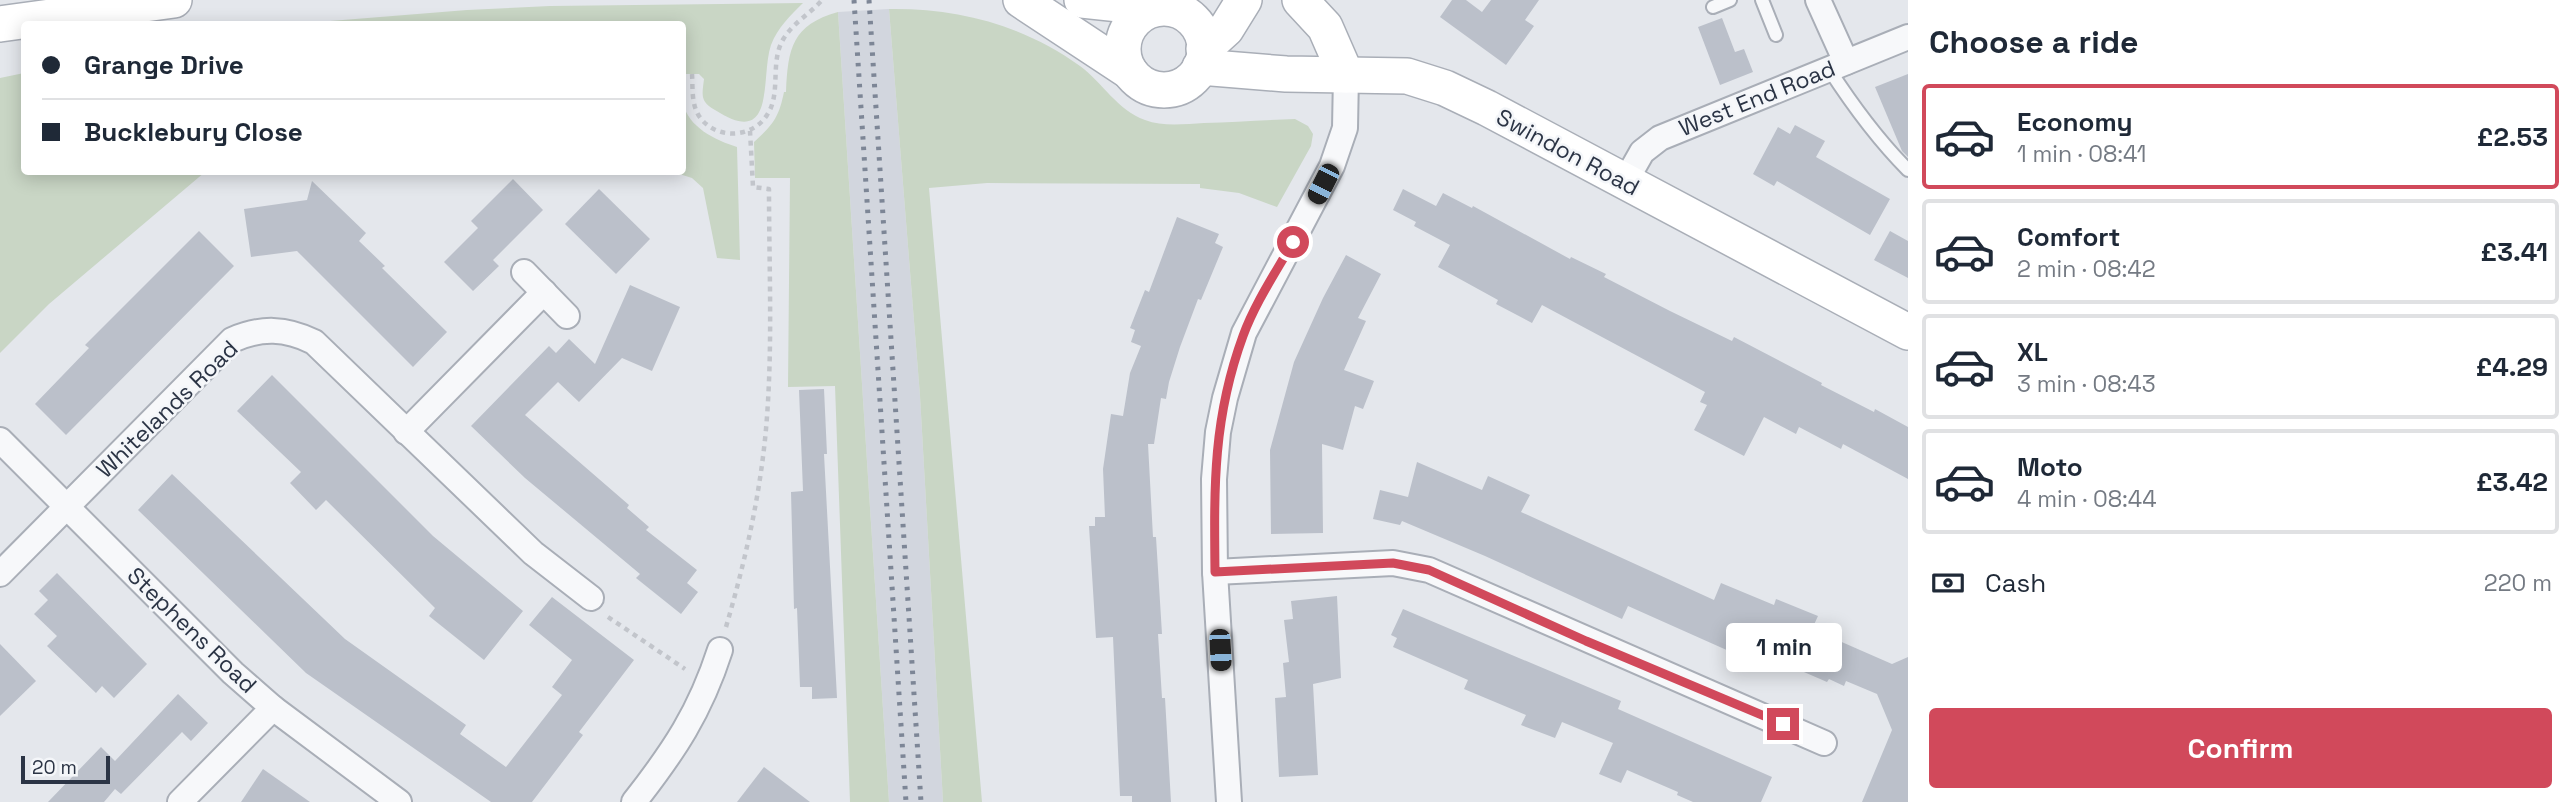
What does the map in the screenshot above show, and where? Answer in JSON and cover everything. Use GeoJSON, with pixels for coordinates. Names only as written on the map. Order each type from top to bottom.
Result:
{"type":"FeatureCollection","features":[{"type":"Feature","properties":{"kind":"main road"},"geometry":{"type":"LineString","coordinates":[[22,21],[174,0]]}},
{"type":"Feature","properties":{"kind":"main road"},"geometry":{"type":"LineString","coordinates":[[1021,0],[1130,72],[1138,81],[1149,87],[1167,90],[1185,84],[1244,0]]}},
{"type":"Feature","properties":{"kind":"main road"},"geometry":{"type":"LineString","coordinates":[[1083,0],[1167,5],[1183,12],[1201,32],[1203,58]]}},
{"type":"Feature","properties":{"kind":"main road"},"geometry":{"type":"LineString","coordinates":[[1300,0],[1325,27],[1346,75]]}},
{"type":"Feature","properties":{"kind":"main road"},"geometry":{"type":"LineString","coordinates":[[1130,72],[1123,54],[1127,32],[1142,14],[1167,5]]}},
{"type":"Feature","properties":{"kind":"main road"},"geometry":{"type":"LineString","coordinates":[[0,24],[21,21]]}},
{"type":"Feature","properties":{"kind":"main road","name":"Swindon Road"},"geometry":{"type":"LineString","coordinates":[[1203,58],[1256,72],[1407,76],[1445,88],[1908,332]]}},
{"type":"Feature","properties":{"kind":"street"},"geometry":{"type":"LineString","coordinates":[[1818,0],[1837,66]]}},
{"type":"Feature","properties":{"kind":"street","name":"West End Road"},"geometry":{"type":"LineString","coordinates":[[1625,182],[1642,152],[1660,138],[1908,37]]}},
{"type":"Feature","properties":{"kind":"street"},"geometry":{"type":"LineString","coordinates":[[1229,802],[1215,572],[1214,479],[1218,432],[1244,333],[1332,166],[1345,128],[1346,75]]}},
{"type":"Feature","properties":{"kind":"street"},"geometry":{"type":"LineString","coordinates":[[524,272],[567,316]]}},
{"type":"Feature","properties":{"kind":"street"},"geometry":{"type":"LineString","coordinates":[[406,432],[544,292]]}},
{"type":"Feature","properties":{"kind":"street","name":"Whitelands Road"},"geometry":{"type":"LineString","coordinates":[[0,574],[232,340],[259,331],[289,331],[314,342],[533,553],[591,598]]}},
{"type":"Feature","properties":{"kind":"street","name":"Stephens Road"},"geometry":{"type":"LineString","coordinates":[[0,440],[233,673],[273,708],[399,802]]}},
{"type":"Feature","properties":{"kind":"street"},"geometry":{"type":"LineString","coordinates":[[1215,572],[1393,563],[1412,565],[1429,570],[1824,743]]}},
{"type":"Feature","properties":{"kind":"street"},"geometry":{"type":"LineString","coordinates":[[634,802],[696,712],[720,650]]}},
{"type":"Feature","properties":{"kind":"street"},"geometry":{"type":"LineString","coordinates":[[180,802],[273,708]]}},
{"type":"Feature","properties":{"kind":"lane"},"geometry":{"type":"LineString","coordinates":[[1713,7],[1730,0]]}},
{"type":"Feature","properties":{"kind":"lane"},"geometry":{"type":"LineString","coordinates":[[1762,0],[1776,35]]}},
{"type":"Feature","properties":{"kind":"lane"},"geometry":{"type":"LineString","coordinates":[[1837,66],[1859,116],[1881,144],[1908,170]]}},
{"type":"Feature","properties":{"kind":"path"},"geometry":{"type":"LineString","coordinates":[[692,74],[693,102],[703,120],[722,132],[750,131],[762,122],[770,109],[777,58],[782,42],[792,27],[822,0]]}},
{"type":"Feature","properties":{"kind":"path"},"geometry":{"type":"LineString","coordinates":[[720,650],[749,538],[766,428],[770,341],[769,189],[753,187],[750,131]]}},
{"type":"Feature","properties":{"kind":"path"},"geometry":{"type":"LineString","coordinates":[[591,598],[590,604],[708,685]]}},
{"type":"Feature","properties":{"kind":"shaded area"},"geometry":{"type":"Polygon","coordinates":[[[889,9],[920,396],[943,802],[889,802],[838,12],[889,9]]]}},
{"type":"Feature","properties":{"kind":"green space"},"geometry":{"type":"Polygon","coordinates":[[[803,3],[785,22],[771,45],[762,104],[757,115],[748,121],[735,120],[710,107],[703,98],[704,79],[699,74],[686,74],[686,21],[330,21],[550,6],[803,3]]]}},
{"type":"Feature","properties":{"kind":"green space"},"geometry":{"type":"Polygon","coordinates":[[[889,9],[915,9],[965,16],[1013,30],[1080,66],[1126,110],[1145,120],[1182,124],[1295,119],[1308,126],[1313,134],[1311,146],[1277,207],[1239,193],[1200,188],[1200,184],[987,183],[929,188],[982,802],[943,802],[920,396],[889,9]]]}},
{"type":"Feature","properties":{"kind":"green space"},"geometry":{"type":"Polygon","coordinates":[[[838,12],[889,802],[850,802],[835,386],[788,387],[790,178],[755,178],[754,142],[771,125],[780,108],[786,92],[788,63],[796,40],[811,24],[838,12]]]}},
{"type":"Feature","properties":{"kind":"green space"},"geometry":{"type":"Polygon","coordinates":[[[21,74],[21,175],[201,175],[49,304],[0,353],[0,78],[21,74]]]}},
{"type":"Feature","properties":{"kind":"green space"},"geometry":{"type":"Polygon","coordinates":[[[686,111],[696,126],[720,141],[737,147],[740,260],[717,258],[703,188],[692,178],[682,175],[686,175],[686,111]]]}},
{"type":"Feature","properties":{"kind":"building"},"geometry":{"type":"Polygon","coordinates":[[[1452,0],[1466,0],[1482,12],[1491,0],[1539,0],[1525,20],[1534,26],[1506,65],[1440,17],[1452,0]]]}},
{"type":"Feature","properties":{"kind":"building"},"geometry":{"type":"Polygon","coordinates":[[[1722,18],[1735,52],[1744,49],[1753,72],[1720,85],[1698,27],[1722,18]]]}},
{"type":"Feature","properties":{"kind":"building"},"geometry":{"type":"Polygon","coordinates":[[[1908,74],[1908,157],[1902,151],[1875,87],[1908,74]]]}},
{"type":"Feature","properties":{"kind":"building"},"geometry":{"type":"Polygon","coordinates":[[[1795,125],[1825,141],[1816,157],[1890,199],[1870,235],[1777,181],[1774,186],[1753,174],[1778,127],[1790,134],[1795,125]]]}},
{"type":"Feature","properties":{"kind":"building"},"geometry":{"type":"Polygon","coordinates":[[[513,179],[543,210],[493,260],[499,266],[473,291],[444,262],[478,228],[471,221],[513,179]]]}},
{"type":"Feature","properties":{"kind":"building"},"geometry":{"type":"Polygon","coordinates":[[[312,181],[366,233],[359,241],[385,266],[382,268],[447,332],[413,367],[297,251],[251,257],[244,209],[307,200],[312,181]]]}},
{"type":"Feature","properties":{"kind":"building"},"geometry":{"type":"Polygon","coordinates":[[[599,189],[650,239],[616,274],[565,224],[599,189]]]}},
{"type":"Feature","properties":{"kind":"building"},"geometry":{"type":"Polygon","coordinates":[[[1403,189],[1436,206],[1443,193],[1472,208],[1473,206],[1570,259],[1571,257],[1606,274],[1604,277],[1670,311],[1732,341],[1734,337],[1822,383],[1821,385],[1908,427],[1908,479],[1843,444],[1841,449],[1799,427],[1796,434],[1764,417],[1744,456],[1694,430],[1707,405],[1700,402],[1705,392],[1542,305],[1532,323],[1496,304],[1498,300],[1438,267],[1450,245],[1414,226],[1416,222],[1393,210],[1403,189]]]}},
{"type":"Feature","properties":{"kind":"building"},"geometry":{"type":"Polygon","coordinates":[[[1177,217],[1219,234],[1215,243],[1223,247],[1201,300],[1198,299],[1180,347],[1166,399],[1161,398],[1154,444],[1148,444],[1162,634],[1158,634],[1162,698],[1165,698],[1171,802],[1132,802],[1132,796],[1120,796],[1113,637],[1096,638],[1089,526],[1095,526],[1095,517],[1105,517],[1103,469],[1111,414],[1123,416],[1130,373],[1141,346],[1131,342],[1135,330],[1130,328],[1145,290],[1149,292],[1177,217]]]}},
{"type":"Feature","properties":{"kind":"building"},"geometry":{"type":"Polygon","coordinates":[[[199,231],[234,266],[66,435],[35,404],[89,348],[85,345],[199,231]]]}},
{"type":"Feature","properties":{"kind":"building"},"geometry":{"type":"Polygon","coordinates":[[[1890,231],[1908,241],[1908,278],[1874,260],[1890,231]]]}},
{"type":"Feature","properties":{"kind":"building"},"geometry":{"type":"Polygon","coordinates":[[[1346,255],[1381,274],[1358,318],[1366,321],[1344,370],[1374,381],[1363,409],[1355,406],[1343,450],[1322,444],[1323,533],[1271,534],[1270,450],[1294,362],[1346,255]]]}},
{"type":"Feature","properties":{"kind":"building"},"geometry":{"type":"Polygon","coordinates":[[[630,285],[680,307],[652,371],[622,358],[579,402],[558,382],[525,415],[629,505],[627,508],[649,527],[646,530],[697,570],[687,583],[698,592],[681,614],[636,578],[640,574],[525,478],[471,426],[549,346],[556,353],[569,339],[595,364],[630,285]]]}},
{"type":"Feature","properties":{"kind":"building"},"geometry":{"type":"Polygon","coordinates":[[[272,375],[433,536],[523,611],[484,660],[429,616],[435,608],[326,500],[316,510],[290,483],[301,472],[237,411],[272,375]]]}},
{"type":"Feature","properties":{"kind":"building"},"geometry":{"type":"Polygon","coordinates":[[[824,389],[827,454],[824,454],[837,698],[812,699],[812,687],[800,687],[797,608],[794,609],[791,492],[803,491],[799,390],[824,389]]]}},
{"type":"Feature","properties":{"kind":"building"},"geometry":{"type":"Polygon","coordinates":[[[1417,462],[1482,490],[1488,476],[1530,495],[1521,512],[1714,600],[1721,583],[1774,605],[1776,599],[1818,616],[1812,629],[1892,664],[1908,657],[1908,802],[1862,802],[1892,730],[1877,694],[1846,681],[1844,686],[1829,679],[1827,682],[1765,655],[1763,661],[1751,656],[1749,660],[1628,606],[1622,619],[1402,521],[1400,525],[1373,519],[1380,490],[1408,497],[1417,462]]]}},
{"type":"Feature","properties":{"kind":"building"},"geometry":{"type":"Polygon","coordinates":[[[172,474],[345,639],[466,725],[460,734],[506,767],[562,695],[552,687],[572,660],[529,625],[552,597],[634,660],[579,732],[583,735],[532,802],[491,802],[306,673],[138,510],[172,474]]]}},
{"type":"Feature","properties":{"kind":"building"},"geometry":{"type":"Polygon","coordinates":[[[57,573],[147,664],[114,698],[102,686],[96,693],[47,646],[57,636],[34,614],[48,600],[39,591],[57,573]]]}},
{"type":"Feature","properties":{"kind":"building"},"geometry":{"type":"Polygon","coordinates":[[[1337,596],[1341,678],[1313,684],[1318,775],[1279,777],[1275,698],[1286,697],[1283,663],[1289,662],[1284,620],[1293,619],[1291,601],[1337,596]]]}},
{"type":"Feature","properties":{"kind":"building"},"geometry":{"type":"Polygon","coordinates":[[[1403,609],[1621,701],[1618,709],[1772,777],[1761,802],[1693,802],[1677,795],[1678,792],[1627,770],[1621,783],[1599,774],[1613,743],[1562,722],[1555,738],[1521,725],[1526,715],[1464,689],[1468,680],[1393,647],[1397,638],[1391,635],[1403,609]]]}},
{"type":"Feature","properties":{"kind":"building"},"geometry":{"type":"Polygon","coordinates":[[[0,644],[36,681],[0,716],[0,644]]]}},
{"type":"Feature","properties":{"kind":"building"},"geometry":{"type":"Polygon","coordinates":[[[178,694],[208,723],[191,741],[182,732],[121,794],[115,789],[104,802],[48,802],[101,747],[115,761],[178,694]]]}},
{"type":"Feature","properties":{"kind":"building"},"geometry":{"type":"Polygon","coordinates":[[[764,767],[810,802],[737,802],[764,767]]]}},
{"type":"Feature","properties":{"kind":"building"},"geometry":{"type":"Polygon","coordinates":[[[263,769],[310,802],[241,802],[263,769]]]}},
{"type":"Feature","properties":{"kind":"railway"},"geometry":{"type":"LineString","coordinates":[[854,0],[906,802]]}},
{"type":"Feature","properties":{"kind":"railway"},"geometry":{"type":"LineString","coordinates":[[869,0],[921,802]]}},
{"type":"Feature","properties":{"kind":"route"},"geometry":{"type":"LineString","coordinates":[[1293,242],[1244,333],[1225,398],[1218,432],[1214,479],[1215,572],[1393,563],[1412,565],[1429,570],[1586,641],[1783,724]]}}]}
